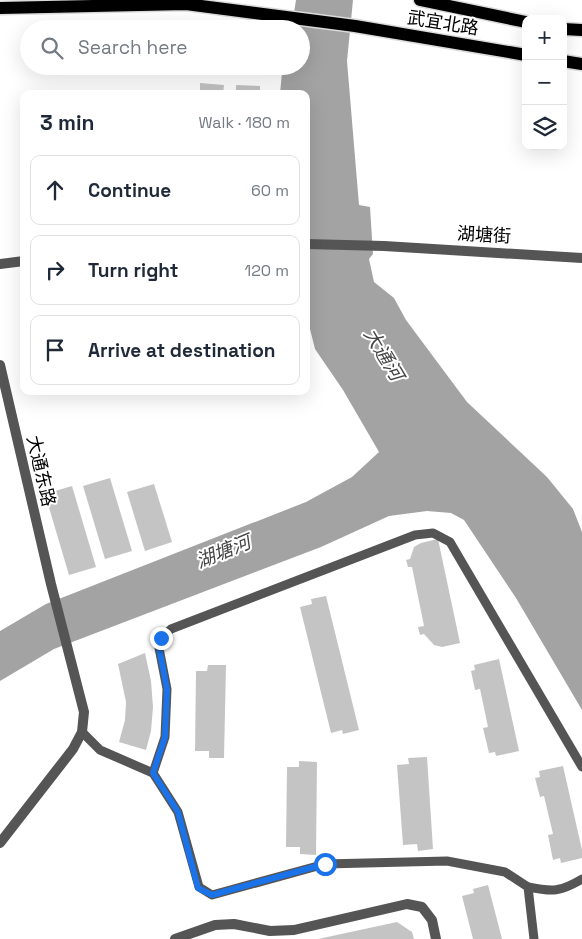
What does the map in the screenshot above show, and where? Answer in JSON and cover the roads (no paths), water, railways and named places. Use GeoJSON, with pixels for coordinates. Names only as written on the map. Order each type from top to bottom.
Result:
{"type":"FeatureCollection","features":[{"type":"Feature","properties":{"kind":"main road","name":"武宜北路"},"geometry":{"type":"LineString","coordinates":[[420,0],[522,21]]}},
{"type":"Feature","properties":{"kind":"main road","name":"武宜北路"},"geometry":{"type":"LineString","coordinates":[[0,8],[186,4],[355,26],[522,54]]}},
{"type":"Feature","properties":{"kind":"main road"},"geometry":{"type":"LineString","coordinates":[[567,29],[582,30]]}},
{"type":"Feature","properties":{"kind":"main road"},"geometry":{"type":"LineString","coordinates":[[567,62],[582,64]]}},
{"type":"Feature","properties":{"kind":"street","name":"湖塘街"},"geometry":{"type":"LineString","coordinates":[[310,244],[384,246],[582,258]]}},
{"type":"Feature","properties":{"kind":"street"},"geometry":{"type":"LineString","coordinates":[[0,264],[20,262]]}},
{"type":"Feature","properties":{"kind":"street","name":"大通东路"},"geometry":{"type":"LineString","coordinates":[[0,365],[51,584],[84,712],[82,732]]}},
{"type":"Feature","properties":{"kind":"street"},"geometry":{"type":"LineString","coordinates":[[0,843],[73,749],[82,732]]}},
{"type":"Feature","properties":{"kind":"street"},"geometry":{"type":"LineString","coordinates":[[175,939],[215,925],[234,924],[263,934],[294,930],[407,904],[422,907],[432,920],[436,939]]}},
{"type":"Feature","properties":{"kind":"lane"},"geometry":{"type":"LineString","coordinates":[[567,30],[582,34]]}},
{"type":"Feature","properties":{"kind":"lane"},"geometry":{"type":"LineString","coordinates":[[153,773],[165,737],[167,689],[159,648],[161,638],[171,629],[415,535],[432,534],[450,542],[582,767]]}},
{"type":"Feature","properties":{"kind":"lane"},"geometry":{"type":"LineString","coordinates":[[82,732],[100,750],[153,773],[178,812],[198,888],[212,895],[325,864],[447,861],[505,872],[528,887],[544,890],[565,889],[582,879]]}},
{"type":"Feature","properties":{"kind":"lane"},"geometry":{"type":"LineString","coordinates":[[528,887],[534,939]]}},
{"type":"Feature","properties":{"kind":"water"},"geometry":{"type":"Polygon","coordinates":[[[296,0],[353,0],[347,61],[359,205],[370,207],[373,254],[369,259],[374,282],[394,298],[406,320],[467,402],[547,477],[573,509],[582,532],[582,710],[516,598],[464,520],[451,513],[427,511],[389,516],[321,547],[54,649],[0,681],[0,631],[46,604],[306,502],[352,477],[379,452],[343,390],[315,349],[310,329],[310,90],[280,90],[282,75],[310,75],[310,20],[293,19],[296,0]]]}},
{"type":"Feature","properties":{"kind":"water label","name":"大通河"},"geometry":{"type":"Point","coordinates":[384,354]}},
{"type":"Feature","properties":{"kind":"water label","name":"湖塘河"},"geometry":{"type":"Point","coordinates":[223,551]}}]}
